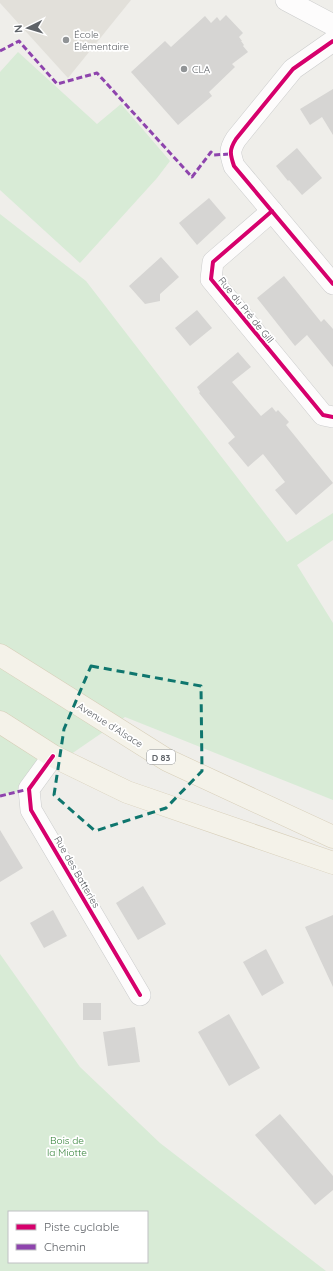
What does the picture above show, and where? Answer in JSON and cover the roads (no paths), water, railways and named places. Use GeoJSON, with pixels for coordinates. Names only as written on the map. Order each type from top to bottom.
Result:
{"type":"FeatureCollection","features":[{"type":"Feature","properties":{"kind":"main road","name":"Avenue d'Alsace"},"geometry":{"type":"LineString","coordinates":[[0,655],[167,760],[333,837]]}},
{"type":"Feature","properties":{"kind":"main road"},"geometry":{"type":"LineString","coordinates":[[0,722],[53,756],[127,792],[333,863]]}},
{"type":"Feature","properties":{"kind":"street"},"geometry":{"type":"LineString","coordinates":[[286,0],[333,25]]}},
{"type":"Feature","properties":{"kind":"street"},"geometry":{"type":"LineString","coordinates":[[333,41],[293,69],[232,146],[230,154],[234,166],[333,284]]}},
{"type":"Feature","properties":{"kind":"street","name":"Rue du Pré de Gill"},"geometry":{"type":"LineString","coordinates":[[272,211],[213,262],[211,279],[323,415],[333,417]]}},
{"type":"Feature","properties":{"kind":"street","name":"Rue des Batteries"},"geometry":{"type":"LineString","coordinates":[[53,756],[29,789],[31,810],[140,995]]}},
{"type":"Feature","properties":{"kind":"place","name":"École Élémentaire"},"geometry":{"type":"Point","coordinates":[66,40]}},
{"type":"Feature","properties":{"kind":"place","name":"CLA"},"geometry":{"type":"Point","coordinates":[184,69]}},
{"type":"Feature","properties":{"kind":"park label","name":"Bois de la Miotte"},"geometry":{"type":"Point","coordinates":[67,1146]}}]}
